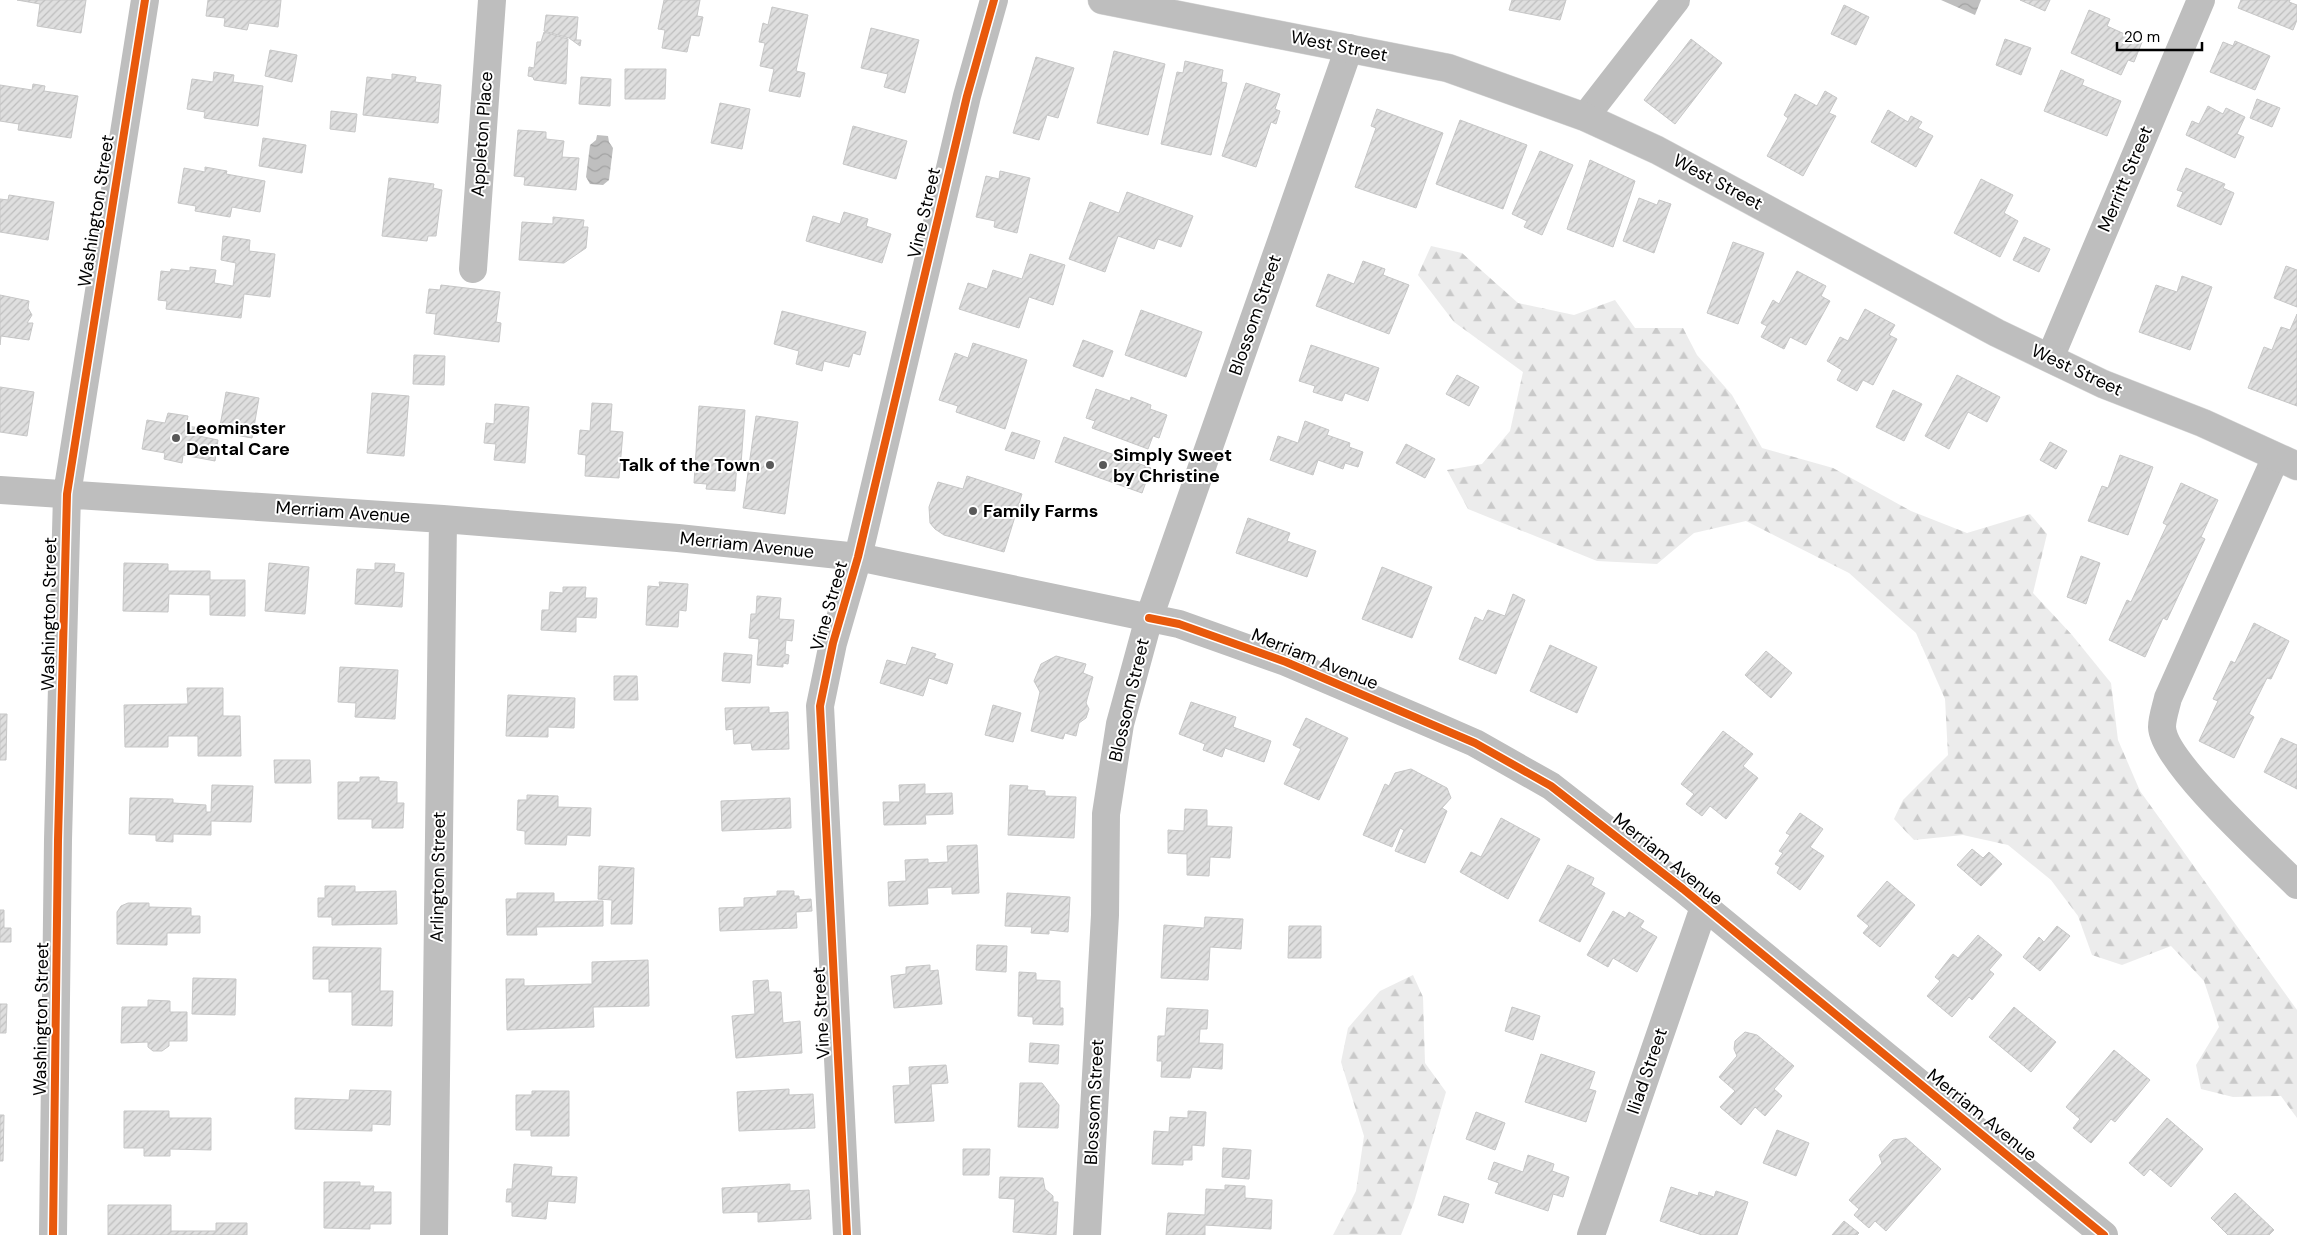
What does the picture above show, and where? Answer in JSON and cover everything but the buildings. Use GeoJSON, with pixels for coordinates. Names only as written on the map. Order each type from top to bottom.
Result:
{"type":"FeatureCollection","features":[{"type":"Feature","properties":{"kind":"street","name":"Washington Street"},"geometry":{"type":"LineString","coordinates":[[53,1235],[59,831],[67,494],[145,0]]}},
{"type":"Feature","properties":{"kind":"street","name":"Appleton Place"},"geometry":{"type":"LineString","coordinates":[[473,268],[492,0]]}},
{"type":"Feature","properties":{"kind":"street","name":"Vine Street"},"geometry":{"type":"LineString","coordinates":[[847,1235],[820,706],[833,643],[858,557],[967,96],[994,0]]}},
{"type":"Feature","properties":{"kind":"street","name":"West Street"},"geometry":{"type":"LineString","coordinates":[[1102,0],[1175,7],[1350,48],[1448,68],[1585,117],[1657,150],[1982,324],[2050,358],[2103,384],[2203,423],[2286,462]]}},
{"type":"Feature","properties":{"kind":"street"},"geometry":{"type":"LineString","coordinates":[[1585,117],[1676,0]]}},
{"type":"Feature","properties":{"kind":"street","name":"Merritt Street"},"geometry":{"type":"LineString","coordinates":[[2050,358],[2201,0]]}},
{"type":"Feature","properties":{"kind":"street","name":"Blossom Street"},"geometry":{"type":"LineString","coordinates":[[1087,1235],[1105,915],[1106,814],[1120,724],[1148,618],[1350,48]]}},
{"type":"Feature","properties":{"kind":"street"},"geometry":{"type":"LineString","coordinates":[[2286,462],[2168,698],[2162,728],[2176,759],[2195,783],[2297,885]]}},
{"type":"Feature","properties":{"kind":"street","name":"Merriam Avenue"},"geometry":{"type":"LineString","coordinates":[[0,490],[443,519],[678,538],[858,557],[1179,624],[1286,662],[1493,753],[1551,786],[1704,907],[2104,1235]]}},
{"type":"Feature","properties":{"kind":"street","name":"Arlington Street"},"geometry":{"type":"LineString","coordinates":[[434,1235],[443,519]]}},
{"type":"Feature","properties":{"kind":"street","name":"Iliad Street"},"geometry":{"type":"LineString","coordinates":[[1591,1235],[1704,907]]}},
{"type":"Feature","properties":{"kind":"green space"},"geometry":{"type":"Polygon","coordinates":[[[1431,246],[1462,253],[1518,303],[1574,315],[1615,300],[1635,328],[1683,328],[1697,355],[1732,395],[1762,448],[1833,468],[1911,511],[1967,533],[2030,514],[2047,534],[2033,593],[2072,635],[2111,683],[2118,740],[2140,791],[2297,1010],[2297,1118],[2281,1096],[2233,1097],[2201,1089],[2196,1065],[2219,1027],[2204,981],[2171,946],[2122,965],[2092,955],[2078,916],[2051,880],[2008,845],[1963,835],[1914,840],[1894,819],[1903,800],[1948,755],[1945,699],[1916,633],[1849,573],[1746,521],[1694,533],[1657,564],[1597,561],[1468,509],[1447,470],[1482,464],[1510,431],[1523,372],[1454,322],[1418,275],[1431,246]]]}},
{"type":"Feature","properties":{"kind":"green space"},"geometry":{"type":"Polygon","coordinates":[[[1413,975],[1423,997],[1425,1063],[1446,1092],[1414,1202],[1401,1235],[1333,1235],[1356,1191],[1364,1136],[1341,1062],[1348,1028],[1380,991],[1413,975]]]}},
{"type":"Feature","properties":{"kind":"water"},"geometry":{"type":"Polygon","coordinates":[[[1941,0],[1981,0],[1975,15],[1941,0]]]}},
{"type":"Feature","properties":{"kind":"water"},"geometry":{"type":"Polygon","coordinates":[[[597,135],[608,136],[613,148],[609,180],[603,185],[590,184],[586,177],[590,145],[596,140],[597,135]]]}},
{"type":"Feature","properties":{"kind":"cycle path"},"geometry":{"type":"LineString","coordinates":[[53,1235],[58,840],[67,494],[145,0]]}},
{"type":"Feature","properties":{"kind":"cycle path"},"geometry":{"type":"LineString","coordinates":[[847,1235],[820,706],[833,643],[858,557],[967,96],[994,0]]}},
{"type":"Feature","properties":{"kind":"cycle path"},"geometry":{"type":"LineString","coordinates":[[1149,618],[1179,624],[1286,662],[1475,743],[1551,786],[1683,889],[2104,1235]]}},
{"type":"Feature","properties":{"kind":"place","name":"Leominster Dental Care"},"geometry":{"type":"Point","coordinates":[176,438]}},
{"type":"Feature","properties":{"kind":"place","name":"Talk of the Town"},"geometry":{"type":"Point","coordinates":[770,465]}},
{"type":"Feature","properties":{"kind":"place","name":"Simply Sweet by Christine"},"geometry":{"type":"Point","coordinates":[1103,465]}},
{"type":"Feature","properties":{"kind":"place","name":"Family Farms"},"geometry":{"type":"Point","coordinates":[973,511]}}]}
